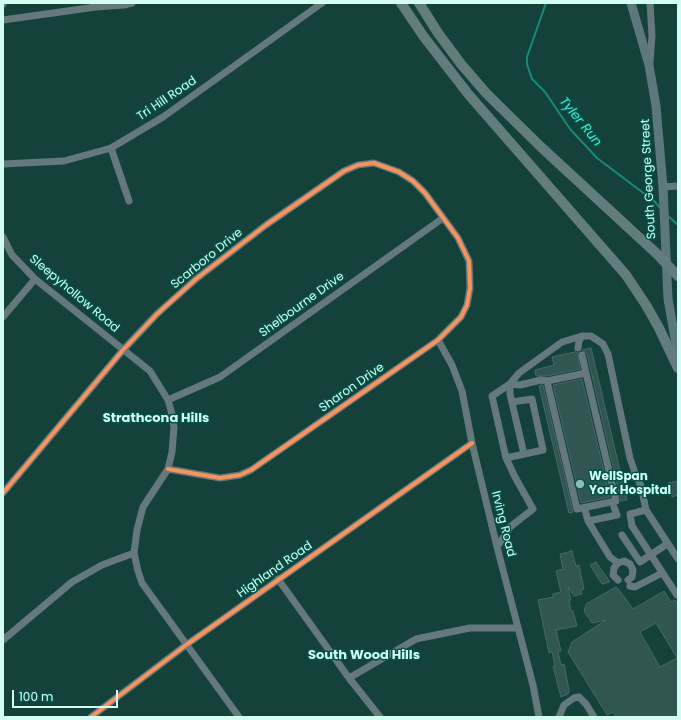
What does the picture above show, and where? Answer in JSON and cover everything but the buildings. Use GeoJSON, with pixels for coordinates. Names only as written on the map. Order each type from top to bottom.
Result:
{"type":"FeatureCollection","features":[{"type":"Feature","properties":{"kind":"highway"},"geometry":{"type":"LineString","coordinates":[[401,3],[428,42],[469,95],[630,280],[659,328],[678,368]]}},
{"type":"Feature","properties":{"kind":"highway"},"geometry":{"type":"LineString","coordinates":[[419,3],[438,33],[461,64],[486,93],[541,147],[656,253],[678,276]]}},
{"type":"Feature","properties":{"kind":"main road","name":"South George Street"},"geometry":{"type":"LineString","coordinates":[[631,3],[649,65],[656,106],[663,188],[668,299],[678,355]]}},
{"type":"Feature","properties":{"kind":"street"},"geometry":{"type":"LineString","coordinates":[[3,20],[97,5],[124,5],[132,3]]}},
{"type":"Feature","properties":{"kind":"street","name":"Tri Hill Road"},"geometry":{"type":"LineString","coordinates":[[3,164],[64,161],[111,148],[163,117],[322,3]]}},
{"type":"Feature","properties":{"kind":"street"},"geometry":{"type":"LineString","coordinates":[[649,65],[652,36],[650,3]]}},
{"type":"Feature","properties":{"kind":"street"},"geometry":{"type":"LineString","coordinates":[[111,148],[129,201]]}},
{"type":"Feature","properties":{"kind":"street","name":"Scarboro Drive"},"geometry":{"type":"LineString","coordinates":[[3,493],[123,350],[157,314],[196,279],[266,224],[344,171],[358,165],[374,163],[399,172],[425,193],[458,238]]}},
{"type":"Feature","properties":{"kind":"street"},"geometry":{"type":"LineString","coordinates":[[663,188],[678,186]]}},
{"type":"Feature","properties":{"kind":"street","name":"Shelbourne Drive"},"geometry":{"type":"LineString","coordinates":[[168,400],[220,377],[443,218]]}},
{"type":"Feature","properties":{"kind":"street","name":"Sleepyhollow Road"},"geometry":{"type":"LineString","coordinates":[[3,237],[12,254],[35,279],[150,372],[168,400],[174,427],[172,452],[168,469],[143,507],[137,530],[134,553],[138,571],[142,583],[239,717]]}},
{"type":"Feature","properties":{"kind":"street","name":"Sharon Drive"},"geometry":{"type":"LineString","coordinates":[[168,469],[220,478],[240,475],[251,470],[438,340],[460,317],[467,305],[470,288],[469,261],[458,238]]}},
{"type":"Feature","properties":{"kind":"street"},"geometry":{"type":"LineString","coordinates":[[3,317],[35,279]]}},
{"type":"Feature","properties":{"kind":"street"},"geometry":{"type":"LineString","coordinates":[[578,348],[579,341],[582,336]]}},
{"type":"Feature","properties":{"kind":"street"},"geometry":{"type":"LineString","coordinates":[[497,547],[510,527],[533,509],[515,478],[506,458],[492,396],[510,384],[519,373],[562,342],[582,336],[591,336],[603,344],[608,354],[630,458],[641,486],[646,510],[678,559]]}},
{"type":"Feature","properties":{"kind":"street","name":"Irving Road"},"geometry":{"type":"LineString","coordinates":[[438,340],[452,365],[462,391],[472,443],[497,547],[533,684],[539,717]]}},
{"type":"Feature","properties":{"kind":"street"},"geometry":{"type":"LineString","coordinates":[[547,381],[577,509],[616,501],[582,355]]}},
{"type":"Feature","properties":{"kind":"street"},"geometry":{"type":"LineString","coordinates":[[510,384],[520,385],[541,380],[547,381],[586,374]]}},
{"type":"Feature","properties":{"kind":"street"},"geometry":{"type":"LineString","coordinates":[[510,384],[512,402],[524,454]]}},
{"type":"Feature","properties":{"kind":"street"},"geometry":{"type":"LineString","coordinates":[[506,458],[543,450],[532,399],[512,402]]}},
{"type":"Feature","properties":{"kind":"street","name":"Highland Road"},"geometry":{"type":"LineString","coordinates":[[94,716],[186,645],[472,443]]}},
{"type":"Feature","properties":{"kind":"street"},"geometry":{"type":"LineString","coordinates":[[614,507],[617,515]]}},
{"type":"Feature","properties":{"kind":"street"},"geometry":{"type":"LineString","coordinates":[[585,510],[588,521],[610,557],[618,563]]}},
{"type":"Feature","properties":{"kind":"street"},"geometry":{"type":"LineString","coordinates":[[588,521],[646,510]]}},
{"type":"Feature","properties":{"kind":"street"},"geometry":{"type":"LineString","coordinates":[[630,514],[632,526],[677,596]]}},
{"type":"Feature","properties":{"kind":"street"},"geometry":{"type":"LineString","coordinates":[[622,535],[640,562],[667,544]]}},
{"type":"Feature","properties":{"kind":"street"},"geometry":{"type":"LineString","coordinates":[[3,640],[72,582],[102,565],[134,553]]}},
{"type":"Feature","properties":{"kind":"street"},"geometry":{"type":"LineString","coordinates":[[618,580],[615,578],[613,571],[618,563],[624,561],[632,567],[633,574],[629,583],[635,587],[662,573]]}},
{"type":"Feature","properties":{"kind":"street"},"geometry":{"type":"LineString","coordinates":[[278,580],[380,717]]}},
{"type":"Feature","properties":{"kind":"street"},"geometry":{"type":"LineString","coordinates":[[350,678],[416,639],[470,628],[518,628]]}},
{"type":"Feature","properties":{"kind":"street"},"geometry":{"type":"LineString","coordinates":[[559,717],[564,705],[574,698],[579,698],[586,704],[594,717]]}},
{"type":"Feature","properties":{"kind":"waterway","name":"Tyler Run"},"geometry":{"type":"LineString","coordinates":[[546,3],[527,57],[527,64],[532,79],[545,92],[570,129],[597,158],[654,201],[661,209]]}},
{"type":"Feature","properties":{"kind":"waterway","name":"Tyler Run"},"geometry":{"type":"LineString","coordinates":[[667,215],[678,225]]}},
{"type":"Feature","properties":{"kind":"cycle path"},"geometry":{"type":"LineString","coordinates":[[3,493],[123,350],[157,314],[196,279],[266,225],[344,171],[358,165],[374,163],[399,172],[413,181],[425,193],[458,238],[469,261],[470,288],[467,305],[461,317],[438,340],[251,470],[240,475],[220,478],[168,469]]}},
{"type":"Feature","properties":{"kind":"cycle path"},"geometry":{"type":"LineString","coordinates":[[91,717],[186,645],[472,443]]}},
{"type":"Feature","properties":{"kind":"place","name":"WellSpan York Hospital"},"geometry":{"type":"Point","coordinates":[580,484]}},
{"type":"Feature","properties":{"kind":"district","name":"Strathcona Hills"},"geometry":{"type":"Point","coordinates":[156,419]}},
{"type":"Feature","properties":{"kind":"district","name":"South Wood Hills"},"geometry":{"type":"Point","coordinates":[364,656]}}]}
